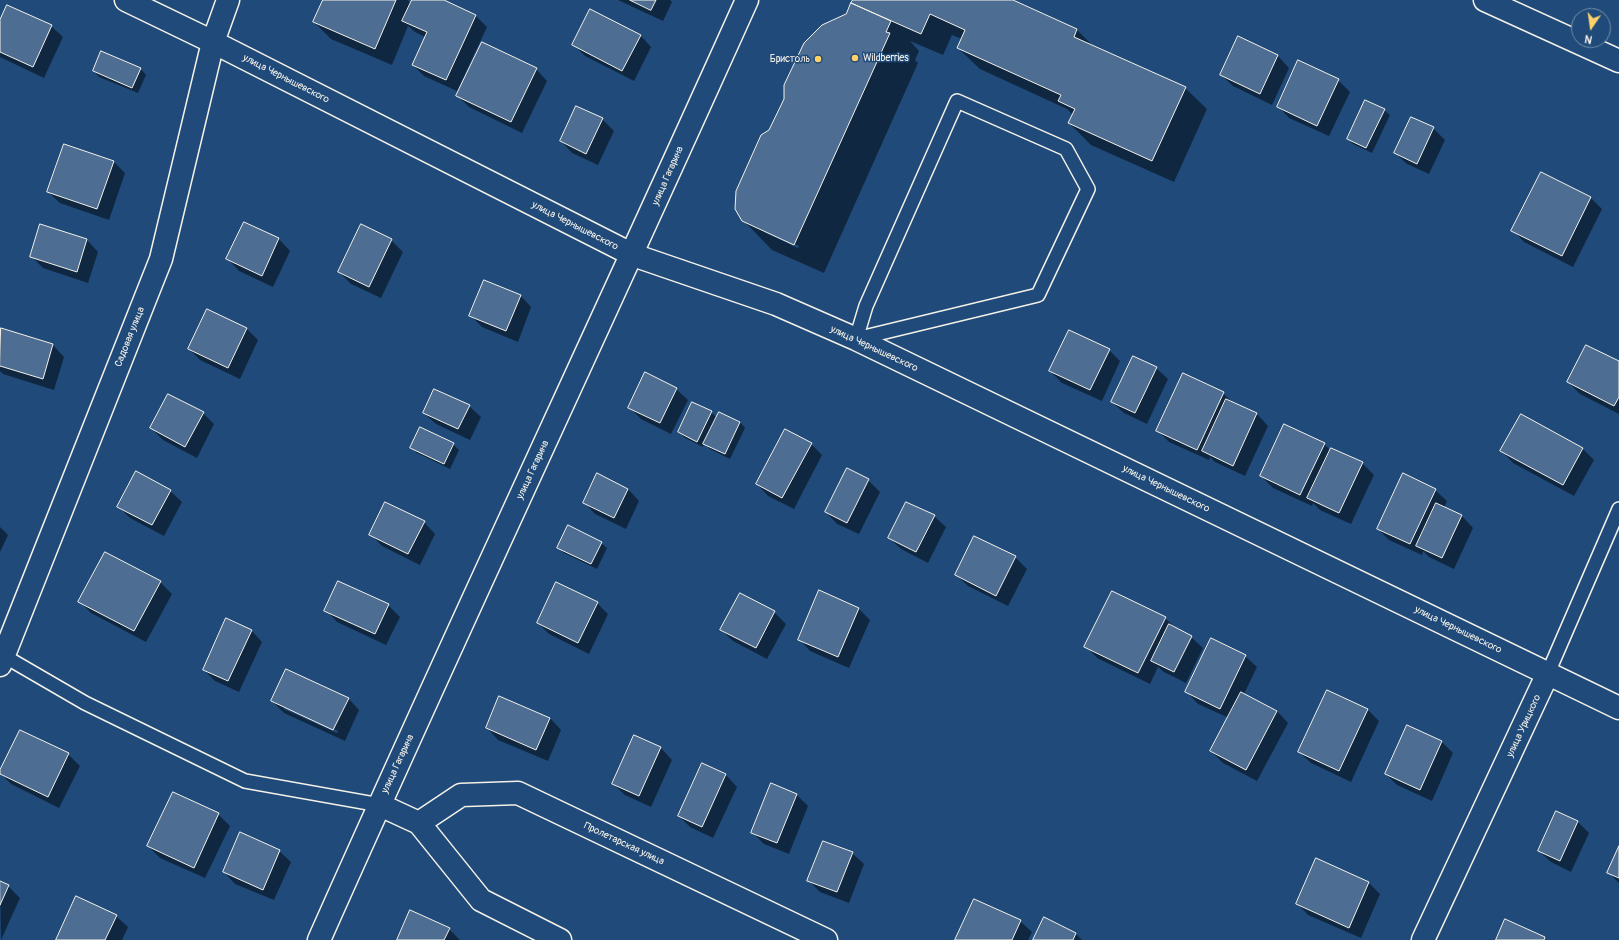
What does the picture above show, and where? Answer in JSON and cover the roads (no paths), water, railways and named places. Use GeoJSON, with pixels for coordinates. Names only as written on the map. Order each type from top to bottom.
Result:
{"type":"FeatureCollection","features":[{"type":"Feature","properties":{"kind":"street","name":"улица Чернышевского"},"geometry":{"type":"LineString","coordinates":[[126,0],[213,42],[633,255],[776,304],[856,339],[1619,708]]}},
{"type":"Feature","properties":{"kind":"street","name":"Садовая улица"},"geometry":{"type":"LineString","coordinates":[[2,660],[161,259],[213,42],[228,0]]}},
{"type":"Feature","properties":{"kind":"street","name":"улица Гагарина"},"geometry":{"type":"LineString","coordinates":[[319,940],[633,255],[747,0]]}},
{"type":"Feature","properties":{"kind":"street"},"geometry":{"type":"LineString","coordinates":[[1486,0],[1619,61]]}},
{"type":"Feature","properties":{"kind":"street","name":"улица Урицкого"},"geometry":{"type":"LineString","coordinates":[[1423,940],[1548,673]]}},
{"type":"Feature","properties":{"kind":"street","name":"Пролетарская улица"},"geometry":{"type":"LineString","coordinates":[[419,823],[461,795],[518,793],[826,940]]}},
{"type":"Feature","properties":{"kind":"street"},"geometry":{"type":"LineString","coordinates":[[380,805],[419,823],[481,900],[560,940]]}},
{"type":"Feature","properties":{"kind":"lane"},"geometry":{"type":"LineString","coordinates":[[957,101],[1066,149],[1088,188],[1038,295],[856,339],[866,306],[957,101]]}},
{"type":"Feature","properties":{"kind":"lane","name":"улица Урицкого"},"geometry":{"type":"LineString","coordinates":[[1548,673],[1619,509]]}},
{"type":"Feature","properties":{"kind":"lane"},"geometry":{"type":"LineString","coordinates":[[2,660],[85,703],[245,781],[380,805]]}},
{"type":"Feature","properties":{"kind":"place","name":"Wildberries"},"geometry":{"type":"Point","coordinates":[855,58]}},
{"type":"Feature","properties":{"kind":"place","name":"Бристоль"},"geometry":{"type":"Point","coordinates":[818,59]}}]}
